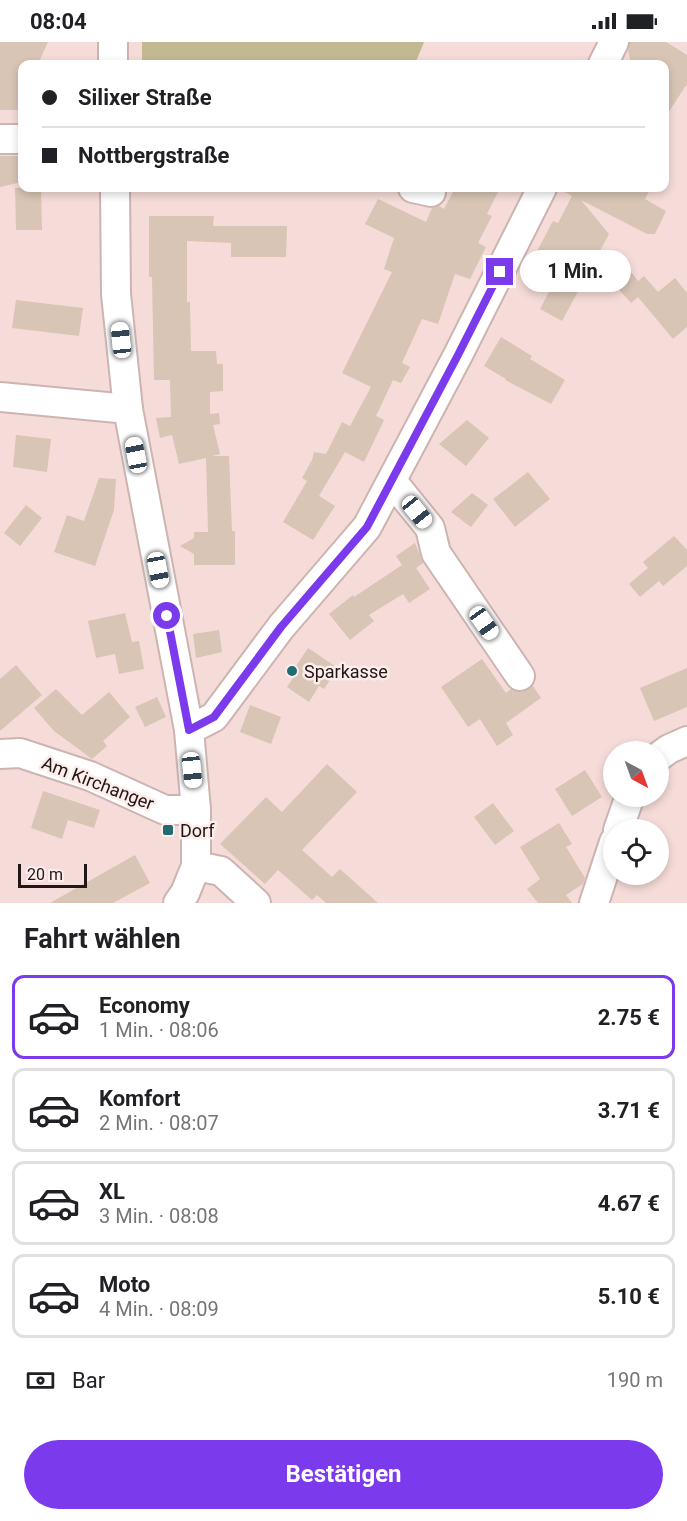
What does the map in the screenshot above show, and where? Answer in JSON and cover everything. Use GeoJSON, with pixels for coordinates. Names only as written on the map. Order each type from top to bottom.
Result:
{"type":"FeatureCollection","features":[{"type":"Feature","properties":{"kind":"street"},"geometry":{"type":"LineString","coordinates":[[113,42],[113,60]]}},
{"type":"Feature","properties":{"kind":"street"},"geometry":{"type":"LineString","coordinates":[[605,60],[614,42]]}},
{"type":"Feature","properties":{"kind":"street"},"geometry":{"type":"LineString","coordinates":[[0,139],[18,139]]}},
{"type":"Feature","properties":{"kind":"street"},"geometry":{"type":"LineString","coordinates":[[115,192],[116,294],[128,410],[189,730],[196,810],[196,866],[185,893],[178,903]]}},
{"type":"Feature","properties":{"kind":"street"},"geometry":{"type":"LineString","coordinates":[[189,730],[214,717],[281,627],[367,527],[458,355],[540,192]]}},
{"type":"Feature","properties":{"kind":"street"},"geometry":{"type":"LineString","coordinates":[[0,397],[128,410]]}},
{"type":"Feature","properties":{"kind":"street"},"geometry":{"type":"LineString","coordinates":[[392,481],[430,528],[436,554],[520,676]]}},
{"type":"Feature","properties":{"kind":"street"},"geometry":{"type":"LineString","coordinates":[[669,749],[687,741]]}},
{"type":"Feature","properties":{"kind":"street","name":"Am Kirchanger"},"geometry":{"type":"LineString","coordinates":[[0,754],[20,753],[90,776],[165,810],[196,810]]}},
{"type":"Feature","properties":{"kind":"street"},"geometry":{"type":"LineString","coordinates":[[196,866],[220,871],[256,903]]}},
{"type":"Feature","properties":{"kind":"street"},"geometry":{"type":"LineString","coordinates":[[594,903],[603,876]]}},
{"type":"Feature","properties":{"kind":"shaded area"},"geometry":{"type":"Polygon","coordinates":[[[142,42],[424,42],[417,60],[142,60],[142,42]]]}},
{"type":"Feature","properties":{"kind":"building"},"geometry":{"type":"Polygon","coordinates":[[[0,42],[48,42],[40,60],[18,60],[18,110],[0,110],[0,42]]]}},
{"type":"Feature","properties":{"kind":"building"},"geometry":{"type":"Polygon","coordinates":[[[630,42],[666,42],[687,55],[687,84],[669,111],[669,60],[630,60],[628,51],[630,42]]]}},
{"type":"Feature","properties":{"kind":"building"},"geometry":{"type":"Polygon","coordinates":[[[0,156],[18,156],[18,183],[0,187],[0,156]]]}},
{"type":"Feature","properties":{"kind":"building"},"geometry":{"type":"Polygon","coordinates":[[[15,188],[18,188],[18,192],[41,192],[42,230],[16,230],[15,188]]]}},
{"type":"Feature","properties":{"kind":"building"},"geometry":{"type":"Polygon","coordinates":[[[453,192],[498,192],[487,214],[492,216],[478,243],[486,247],[470,279],[455,274],[438,324],[422,319],[402,363],[410,367],[401,383],[393,380],[376,416],[384,420],[364,462],[345,452],[319,496],[335,506],[313,540],[283,522],[307,481],[302,478],[314,452],[326,454],[342,422],[350,426],[371,387],[342,373],[392,272],[384,269],[394,238],[365,224],[378,199],[426,222],[432,208],[439,206],[444,209],[453,192]]]}},
{"type":"Feature","properties":{"kind":"building"},"geometry":{"type":"Polygon","coordinates":[[[565,192],[649,192],[645,199],[666,211],[655,234],[647,234],[581,200],[609,234],[562,321],[540,309],[551,288],[536,279],[538,274],[528,268],[553,221],[558,223],[572,196],[565,192]]]}},
{"type":"Feature","properties":{"kind":"building"},"geometry":{"type":"Polygon","coordinates":[[[149,216],[214,216],[213,226],[287,226],[286,257],[231,257],[231,243],[187,241],[187,302],[190,302],[191,351],[216,351],[217,364],[223,364],[223,391],[210,392],[210,414],[219,413],[220,424],[213,425],[220,454],[212,456],[229,456],[232,531],[235,531],[235,565],[194,565],[194,554],[180,546],[194,538],[194,532],[208,532],[206,458],[179,464],[172,435],[160,438],[156,418],[171,417],[170,380],[154,380],[152,277],[149,277],[149,216]]]}},
{"type":"Feature","properties":{"kind":"building"},"geometry":{"type":"Polygon","coordinates":[[[631,272],[638,281],[644,276],[658,292],[675,278],[687,293],[687,327],[673,339],[638,297],[631,303],[615,285],[631,272]]]}},
{"type":"Feature","properties":{"kind":"building"},"geometry":{"type":"Polygon","coordinates":[[[16,300],[83,308],[79,336],[12,328],[16,300]]]}},
{"type":"Feature","properties":{"kind":"building"},"geometry":{"type":"Polygon","coordinates":[[[501,337],[532,356],[530,359],[565,380],[551,404],[505,380],[484,366],[501,337]]]}},
{"type":"Feature","properties":{"kind":"building"},"geometry":{"type":"Polygon","coordinates":[[[467,420],[489,438],[466,466],[439,444],[467,420]]]}},
{"type":"Feature","properties":{"kind":"building"},"geometry":{"type":"Polygon","coordinates":[[[16,435],[51,439],[47,472],[13,467],[16,435]]]}},
{"type":"Feature","properties":{"kind":"building"},"geometry":{"type":"Polygon","coordinates":[[[528,472],[550,499],[515,527],[493,499],[528,472]]]}},
{"type":"Feature","properties":{"kind":"building"},"geometry":{"type":"Polygon","coordinates":[[[99,478],[116,479],[114,510],[95,566],[54,552],[67,515],[84,521],[99,478]]]}},
{"type":"Feature","properties":{"kind":"building"},"geometry":{"type":"Polygon","coordinates":[[[472,493],[488,505],[471,527],[451,512],[472,493]]]}},
{"type":"Feature","properties":{"kind":"building"},"geometry":{"type":"Polygon","coordinates":[[[26,505],[42,518],[20,546],[4,533],[26,505]]]}},
{"type":"Feature","properties":{"kind":"building"},"geometry":{"type":"Polygon","coordinates":[[[674,536],[687,550],[687,566],[663,586],[659,581],[640,597],[629,584],[648,568],[643,562],[674,536]]]}},
{"type":"Feature","properties":{"kind":"building"},"geometry":{"type":"Polygon","coordinates":[[[415,543],[423,563],[416,568],[430,589],[409,603],[403,594],[369,615],[374,621],[350,640],[329,614],[353,595],[354,597],[402,565],[396,556],[415,543]]]}},
{"type":"Feature","properties":{"kind":"building"},"geometry":{"type":"Polygon","coordinates":[[[125,613],[132,642],[139,641],[144,669],[119,674],[115,654],[96,658],[88,621],[125,613]]]}},
{"type":"Feature","properties":{"kind":"building"},"geometry":{"type":"Polygon","coordinates":[[[219,630],[222,652],[196,658],[193,634],[219,630]]]}},
{"type":"Feature","properties":{"kind":"building"},"geometry":{"type":"Polygon","coordinates":[[[308,648],[338,668],[324,689],[319,686],[309,702],[287,687],[298,671],[294,669],[308,648]]]}},
{"type":"Feature","properties":{"kind":"building"},"geometry":{"type":"Polygon","coordinates":[[[482,659],[506,693],[511,689],[522,692],[533,686],[541,698],[506,723],[513,735],[497,746],[480,719],[468,727],[441,687],[482,659]]]}},
{"type":"Feature","properties":{"kind":"building"},"geometry":{"type":"Polygon","coordinates":[[[16,665],[42,695],[0,731],[0,679],[16,665]]]}},
{"type":"Feature","properties":{"kind":"building"},"geometry":{"type":"Polygon","coordinates":[[[687,668],[687,707],[654,721],[640,688],[687,668]]]}},
{"type":"Feature","properties":{"kind":"building"},"geometry":{"type":"Polygon","coordinates":[[[56,689],[82,715],[109,692],[130,717],[103,741],[107,746],[92,759],[54,731],[34,708],[56,689]]]}},
{"type":"Feature","properties":{"kind":"building"},"geometry":{"type":"Polygon","coordinates":[[[157,697],[166,717],[145,727],[135,707],[157,697]]]}},
{"type":"Feature","properties":{"kind":"building"},"geometry":{"type":"Polygon","coordinates":[[[250,705],[281,717],[271,744],[240,732],[250,705]]]}},
{"type":"Feature","properties":{"kind":"building"},"geometry":{"type":"Polygon","coordinates":[[[327,764],[357,792],[302,850],[332,877],[340,869],[378,903],[326,903],[317,895],[312,900],[278,870],[265,884],[220,844],[266,797],[282,812],[327,764]]]}},
{"type":"Feature","properties":{"kind":"building"},"geometry":{"type":"Polygon","coordinates":[[[585,770],[602,797],[572,816],[555,789],[585,770]]]}},
{"type":"Feature","properties":{"kind":"building"},"geometry":{"type":"Polygon","coordinates":[[[43,791],[100,810],[94,828],[68,820],[62,839],[31,828],[43,791]]]}},
{"type":"Feature","properties":{"kind":"building"},"geometry":{"type":"Polygon","coordinates":[[[493,803],[514,831],[495,845],[474,817],[493,803]]]}},
{"type":"Feature","properties":{"kind":"building"},"geometry":{"type":"Polygon","coordinates":[[[559,823],[572,844],[566,847],[585,878],[583,884],[566,895],[572,903],[538,903],[527,889],[540,879],[520,847],[559,823]]]}},
{"type":"Feature","properties":{"kind":"building"},"geometry":{"type":"Polygon","coordinates":[[[135,855],[150,883],[113,903],[50,903],[135,855]]]}},
{"type":"Feature","properties":{"kind":"place","name":"Sparkasse"},"geometry":{"type":"Point","coordinates":[292,671]}},
{"type":"Feature","properties":{"kind":"place","name":"Dorf"},"geometry":{"type":"Point","coordinates":[168,830]}},
{"type":"Feature","properties":{"kind":"route"},"geometry":{"type":"LineString","coordinates":[[167,616],[189,730],[214,717],[281,627],[367,527],[500,272]]}}]}
